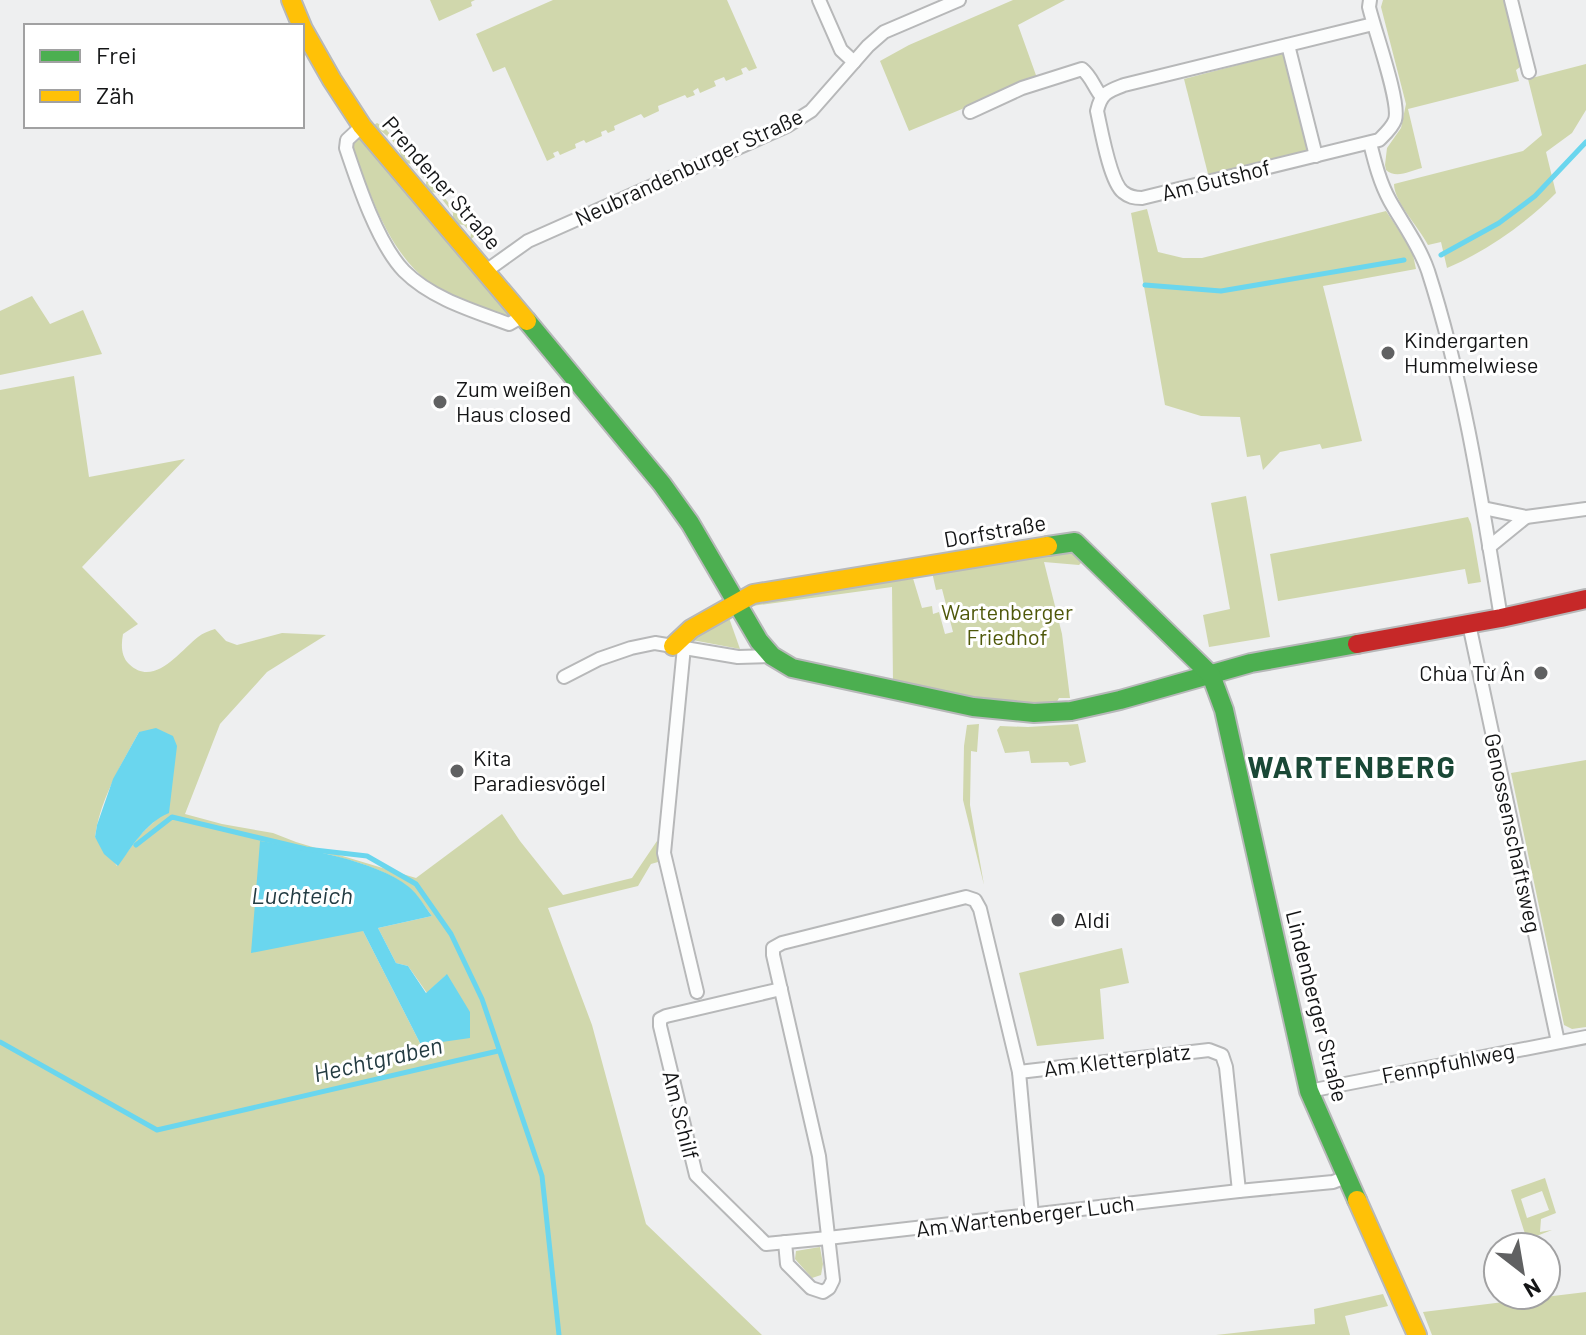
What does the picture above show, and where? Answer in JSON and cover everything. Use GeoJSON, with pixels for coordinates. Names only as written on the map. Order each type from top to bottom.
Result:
{"type":"FeatureCollection","features":[{"type":"Feature","properties":{"kind":"main road","name":"Prendener Straße"},"geometry":{"type":"LineString","coordinates":[[291,0],[301,24]]}},
{"type":"Feature","properties":{"kind":"main road","name":"Prendener Straße"},"geometry":{"type":"LineString","coordinates":[[304,31],[362,126],[486,271]]}},
{"type":"Feature","properties":{"kind":"main road"},"geometry":{"type":"LineString","coordinates":[[486,271],[662,484],[745,598],[759,641],[772,656],[801,671],[973,707],[1034,713],[1071,711],[1280,657],[1501,618],[1586,599]]}},
{"type":"Feature","properties":{"kind":"main road","name":"Dorfstraße"},"geometry":{"type":"LineString","coordinates":[[678,646],[691,629],[745,598],[1075,542],[1211,675]]}},
{"type":"Feature","properties":{"kind":"main road","name":"Lindenberger Straße"},"geometry":{"type":"LineString","coordinates":[[1211,675],[1224,710],[1309,1091],[1417,1335]]}},
{"type":"Feature","properties":{"kind":"street"},"geometry":{"type":"LineString","coordinates":[[819,0],[841,50],[854,62]]}},
{"type":"Feature","properties":{"kind":"street","name":"Neubrandenburger Straße"},"geometry":{"type":"LineString","coordinates":[[486,271],[528,241],[787,126],[811,111],[884,32],[959,0]]}},
{"type":"Feature","properties":{"kind":"street"},"geometry":{"type":"LineString","coordinates":[[1370,0],[1369,7],[1395,100],[1397,118],[1390,130],[1370,143],[1381,182],[1426,266],[1439,307],[1483,508],[1501,618]]}},
{"type":"Feature","properties":{"kind":"street"},"geometry":{"type":"LineString","coordinates":[[1511,0],[1529,72]]}},
{"type":"Feature","properties":{"kind":"street"},"geometry":{"type":"LineString","coordinates":[[970,112],[1022,88],[1082,69],[1102,97],[1124,85],[1373,24]]}},
{"type":"Feature","properties":{"kind":"street"},"geometry":{"type":"LineString","coordinates":[[1288,45],[1316,156]]}},
{"type":"Feature","properties":{"kind":"street","name":"Am Gutshof"},"geometry":{"type":"LineString","coordinates":[[1102,97],[1097,111],[1114,179],[1120,191],[1132,198],[1370,143]]}},
{"type":"Feature","properties":{"kind":"street","name":"Prendener Straße"},"geometry":{"type":"LineString","coordinates":[[362,126],[347,140],[346,148],[382,238],[405,273],[430,290],[509,324],[523,316]]}},
{"type":"Feature","properties":{"kind":"street"},"geometry":{"type":"LineString","coordinates":[[1483,508],[1526,517],[1586,509]]}},
{"type":"Feature","properties":{"kind":"street"},"geometry":{"type":"LineString","coordinates":[[1489,547],[1526,517]]}},
{"type":"Feature","properties":{"kind":"street","name":"Genossenschaftsweg"},"geometry":{"type":"LineString","coordinates":[[1469,624],[1558,1042]]}},
{"type":"Feature","properties":{"kind":"street"},"geometry":{"type":"LineString","coordinates":[[564,677],[599,659],[655,643],[738,657],[772,656]]}},
{"type":"Feature","properties":{"kind":"street"},"geometry":{"type":"LineString","coordinates":[[678,646],[664,853],[697,992]]}},
{"type":"Feature","properties":{"kind":"street"},"geometry":{"type":"LineString","coordinates":[[785,1242],[787,1264],[811,1288],[823,1292],[829,1288],[833,1280],[819,1156],[773,948],[782,943],[966,897],[975,900],[980,909],[1019,1072],[1032,1215]]}},
{"type":"Feature","properties":{"kind":"street","name":"Am Schilf"},"geometry":{"type":"LineString","coordinates":[[781,989],[666,1016],[660,1019],[660,1026],[696,1175],[766,1244],[828,1238]]}},
{"type":"Feature","properties":{"kind":"street","name":"Fennpfuhlweg"},"geometry":{"type":"LineString","coordinates":[[1309,1091],[1586,1037]]}},
{"type":"Feature","properties":{"kind":"street","name":"Am Kletterplatz"},"geometry":{"type":"LineString","coordinates":[[1019,1072],[1209,1050],[1222,1055],[1226,1067],[1239,1191]]}},
{"type":"Feature","properties":{"kind":"street","name":"Am Wartenberger Luch"},"geometry":{"type":"LineString","coordinates":[[828,1238],[1333,1182],[1346,1177]]}},
{"type":"Feature","properties":{"kind":"green space"},"geometry":{"type":"Polygon","coordinates":[[[430,0],[475,0],[471,2],[472,6],[439,21],[430,0]]]}},
{"type":"Feature","properties":{"kind":"green space"},"geometry":{"type":"Polygon","coordinates":[[[553,0],[727,0],[757,68],[749,71],[746,67],[741,69],[743,74],[726,81],[724,77],[714,81],[716,86],[700,93],[698,88],[693,91],[695,95],[687,98],[685,95],[658,106],[659,111],[644,118],[641,114],[614,126],[615,130],[601,132],[602,136],[575,144],[576,148],[560,155],[558,151],[553,153],[555,157],[547,161],[505,67],[493,72],[476,34],[553,0]]]}},
{"type":"Feature","properties":{"kind":"green space"},"geometry":{"type":"Polygon","coordinates":[[[1013,0],[1065,0],[1018,25],[1037,78],[909,131],[880,61],[909,45],[1013,0]]]}},
{"type":"Feature","properties":{"kind":"green space"},"geometry":{"type":"Polygon","coordinates":[[[1383,0],[1505,0],[1521,63],[1516,70],[1519,81],[1408,109],[1422,168],[1399,174],[1390,173],[1385,165],[1387,148],[1401,128],[1406,104],[1381,7],[1383,0]]]}},
{"type":"Feature","properties":{"kind":"green space"},"geometry":{"type":"Polygon","coordinates":[[[1283,53],[1309,148],[1208,174],[1184,79],[1283,53]]]}},
{"type":"Feature","properties":{"kind":"green space"},"geometry":{"type":"Polygon","coordinates":[[[1586,64],[1586,110],[1572,133],[1546,152],[1556,193],[1505,236],[1447,268],[1441,242],[1428,245],[1402,206],[1394,184],[1523,151],[1542,135],[1528,79],[1586,64]]]}},
{"type":"Feature","properties":{"kind":"green space"},"geometry":{"type":"Polygon","coordinates":[[[377,123],[384,127],[476,235],[470,240],[471,233],[453,220],[453,213],[437,193],[426,188],[426,181],[412,164],[404,163],[394,143],[374,125],[377,123]]]}},
{"type":"Feature","properties":{"kind":"green space"},"geometry":{"type":"Polygon","coordinates":[[[361,138],[511,316],[508,318],[457,297],[429,282],[414,269],[382,221],[352,149],[353,141],[361,138]]]}},
{"type":"Feature","properties":{"kind":"green space"},"geometry":{"type":"Polygon","coordinates":[[[1147,209],[1158,252],[1183,258],[1202,258],[1386,211],[1412,250],[1416,269],[1323,286],[1362,441],[1322,449],[1320,444],[1280,452],[1263,470],[1260,455],[1247,457],[1240,417],[1201,416],[1165,405],[1131,213],[1147,209]]]}},
{"type":"Feature","properties":{"kind":"green space"},"geometry":{"type":"Polygon","coordinates":[[[32,296],[50,324],[83,310],[102,354],[0,375],[0,311],[32,296]]]}},
{"type":"Feature","properties":{"kind":"green space"},"geometry":{"type":"Polygon","coordinates":[[[74,376],[89,477],[185,459],[82,567],[138,624],[123,634],[122,650],[129,664],[138,670],[157,670],[200,636],[215,629],[226,641],[237,645],[282,633],[326,635],[267,672],[220,724],[185,814],[273,833],[416,878],[502,814],[563,895],[632,878],[657,841],[658,862],[651,864],[638,886],[548,908],[592,1025],[646,1224],[762,1335],[0,1335],[0,390],[74,376]],[[139,732],[106,796],[95,837],[117,866],[140,835],[159,817],[139,732]],[[260,842],[363,931],[421,1045],[446,975],[427,993],[408,966],[396,963],[378,928],[432,916],[418,897],[394,878],[358,862],[260,842]]]}},
{"type":"Feature","properties":{"kind":"green space"},"geometry":{"type":"Polygon","coordinates":[[[1246,496],[1270,637],[1209,647],[1203,615],[1230,609],[1211,503],[1246,496]]]}},
{"type":"Feature","properties":{"kind":"green space"},"geometry":{"type":"Polygon","coordinates":[[[1468,517],[1481,582],[1468,584],[1465,569],[1278,601],[1270,554],[1468,517]]]}},
{"type":"Feature","properties":{"kind":"green space","name":"Wartenberger Friedhof"},"geometry":{"type":"Polygon","coordinates":[[[1066,551],[1078,554],[1083,561],[1079,565],[1044,562],[1062,634],[1070,698],[1059,698],[1055,705],[999,704],[893,684],[892,587],[752,606],[749,601],[912,575],[922,608],[932,606],[933,614],[939,612],[945,634],[953,632],[942,589],[936,590],[932,572],[1066,551]]]}},
{"type":"Feature","properties":{"kind":"green space"},"geometry":{"type":"Polygon","coordinates":[[[728,615],[740,649],[692,640],[693,634],[728,615]]]}},
{"type":"Feature","properties":{"kind":"green space"},"geometry":{"type":"Polygon","coordinates":[[[979,724],[977,752],[971,751],[970,805],[984,885],[963,800],[967,725],[979,724]]]}},
{"type":"Feature","properties":{"kind":"green space"},"geometry":{"type":"Polygon","coordinates":[[[1078,724],[1086,762],[1070,766],[1068,762],[1031,763],[1029,751],[1005,753],[997,730],[1000,726],[1078,724]]]}},
{"type":"Feature","properties":{"kind":"green space"},"geometry":{"type":"Polygon","coordinates":[[[1586,760],[1586,1027],[1572,1029],[1564,1025],[1511,773],[1586,760]]]}},
{"type":"Feature","properties":{"kind":"green space"},"geometry":{"type":"Polygon","coordinates":[[[1122,948],[1129,983],[1100,989],[1104,1039],[1037,1046],[1019,973],[1122,948]]]}},
{"type":"Feature","properties":{"kind":"green space"},"geometry":{"type":"Polygon","coordinates":[[[1545,1178],[1556,1213],[1541,1219],[1540,1231],[1524,1231],[1511,1190],[1545,1178]],[[1542,1191],[1521,1199],[1527,1218],[1549,1210],[1542,1191]]]}},
{"type":"Feature","properties":{"kind":"green space"},"geometry":{"type":"Polygon","coordinates":[[[820,1247],[821,1275],[812,1278],[795,1259],[796,1251],[820,1247]]]}},
{"type":"Feature","properties":{"kind":"green space"},"geometry":{"type":"Polygon","coordinates":[[[1586,1292],[1586,1335],[1432,1335],[1423,1312],[1482,1305],[1482,1311],[1562,1311],[1562,1295],[1586,1292]]]}},
{"type":"Feature","properties":{"kind":"green space"},"geometry":{"type":"Polygon","coordinates":[[[1383,1294],[1388,1306],[1345,1316],[1350,1335],[1216,1335],[1315,1324],[1314,1309],[1383,1294]]]}},
{"type":"Feature","properties":{"kind":"water"},"geometry":{"type":"Polygon","coordinates":[[[156,728],[173,736],[177,746],[169,813],[146,829],[118,866],[104,854],[95,837],[97,825],[113,779],[139,732],[156,728]]]}},
{"type":"Feature","properties":{"kind":"water","name":"Luchteich"},"geometry":{"type":"Polygon","coordinates":[[[260,841],[358,862],[378,869],[412,890],[432,916],[378,928],[396,963],[408,966],[426,993],[447,974],[470,1012],[470,1038],[421,1045],[363,931],[251,953],[260,841]]]}},
{"type":"Feature","properties":{"kind":"waterway"},"geometry":{"type":"LineString","coordinates":[[1441,255],[1499,223],[1535,196],[1586,142]]}},
{"type":"Feature","properties":{"kind":"waterway"},"geometry":{"type":"LineString","coordinates":[[1145,285],[1221,291],[1404,260]]}},
{"type":"Feature","properties":{"kind":"waterway"},"geometry":{"type":"LineString","coordinates":[[136,845],[172,817],[306,849],[367,856],[416,884],[451,934],[482,999],[542,1176],[559,1335]]}},
{"type":"Feature","properties":{"kind":"waterway","name":"Hechtgraben"},"geometry":{"type":"LineString","coordinates":[[0,1042],[157,1130],[498,1051]]}},
{"type":"Feature","properties":{"kind":"traffic: fast"},"geometry":{"type":"LineString","coordinates":[[527,321],[662,484],[690,523],[759,641],[772,656],[792,668],[973,707],[1034,713],[1071,711],[1251,663],[1357,644]]}},
{"type":"Feature","properties":{"kind":"traffic: fast"},"geometry":{"type":"LineString","coordinates":[[1048,546],[1075,542],[1211,675],[1224,710],[1309,1091],[1357,1200]]}},
{"type":"Feature","properties":{"kind":"traffic: slow"},"geometry":{"type":"LineString","coordinates":[[291,0],[301,24]]}},
{"type":"Feature","properties":{"kind":"traffic: slow"},"geometry":{"type":"LineString","coordinates":[[304,31],[362,126],[527,321]]}},
{"type":"Feature","properties":{"kind":"traffic: slow"},"geometry":{"type":"LineString","coordinates":[[673,646],[691,629],[753,594],[1048,546]]}},
{"type":"Feature","properties":{"kind":"traffic: slow"},"geometry":{"type":"LineString","coordinates":[[1357,1200],[1417,1335]]}},
{"type":"Feature","properties":{"kind":"traffic: jam"},"geometry":{"type":"LineString","coordinates":[[1357,644],[1586,599]]}},
{"type":"Feature","properties":{"kind":"place","name":"Kindergarten Hummelwiese"},"geometry":{"type":"Point","coordinates":[1388,353]}},
{"type":"Feature","properties":{"kind":"place","name":"Zum weißen Haus closed"},"geometry":{"type":"Point","coordinates":[440,402]}},
{"type":"Feature","properties":{"kind":"place","name":"Chùa Từ Ân"},"geometry":{"type":"Point","coordinates":[1541,673]}},
{"type":"Feature","properties":{"kind":"place","name":"Kita Paradiesvögel"},"geometry":{"type":"Point","coordinates":[457,771]}},
{"type":"Feature","properties":{"kind":"place","name":"Aldi"},"geometry":{"type":"Point","coordinates":[1058,920]}},
{"type":"Feature","properties":{"kind":"district","name":"WARTENBERG"},"geometry":{"type":"Point","coordinates":[1352,768]}}]}
